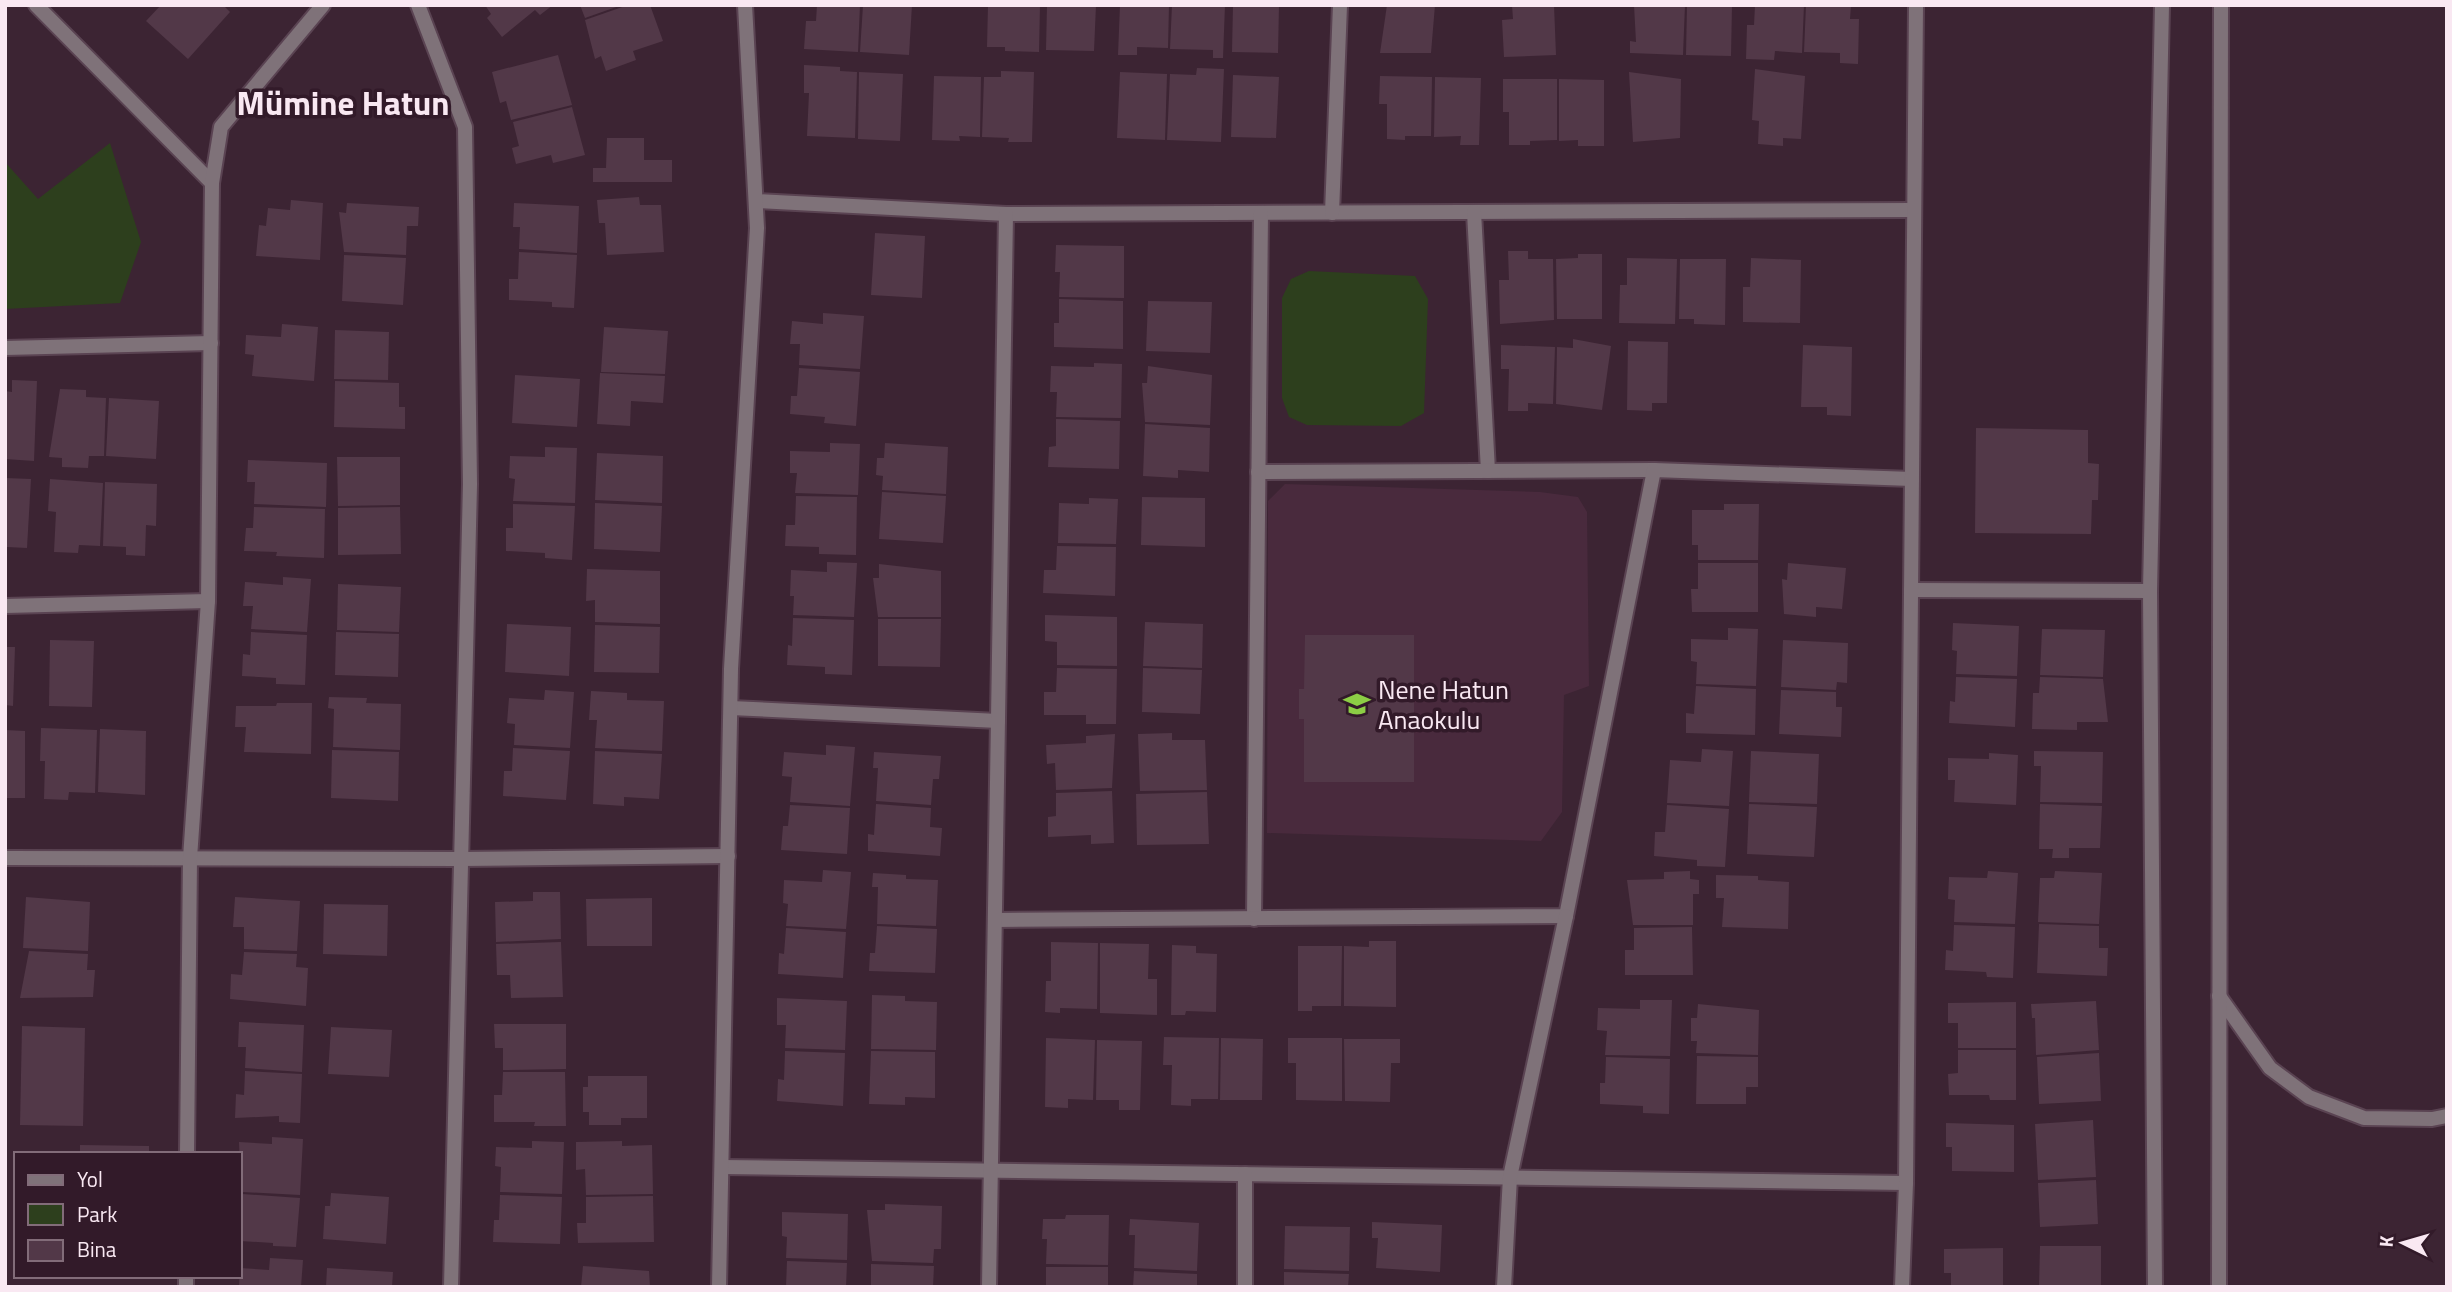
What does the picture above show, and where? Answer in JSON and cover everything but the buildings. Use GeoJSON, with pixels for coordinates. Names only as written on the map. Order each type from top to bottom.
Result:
{"type":"FeatureCollection","features":[{"type":"Feature","properties":{"kind":"street"},"geometry":{"type":"LineString","coordinates":[[36,5],[212,183]]}},
{"type":"Feature","properties":{"kind":"street"},"geometry":{"type":"LineString","coordinates":[[187,1152],[190,858],[208,601],[212,183],[221,127],[323,5]]}},
{"type":"Feature","properties":{"kind":"street"},"geometry":{"type":"LineString","coordinates":[[418,5],[465,127],[470,484],[451,1287]]}},
{"type":"Feature","properties":{"kind":"street"},"geometry":{"type":"LineString","coordinates":[[719,1287],[731,708],[757,228],[745,5]]}},
{"type":"Feature","properties":{"kind":"street"},"geometry":{"type":"LineString","coordinates":[[1332,213],[1340,5]]}},
{"type":"Feature","properties":{"kind":"street"},"geometry":{"type":"LineString","coordinates":[[1902,1287],[1906,1182],[1916,5]]}},
{"type":"Feature","properties":{"kind":"street"},"geometry":{"type":"LineString","coordinates":[[2155,1287],[2150,591],[2162,5]]}},
{"type":"Feature","properties":{"kind":"street"},"geometry":{"type":"LineString","coordinates":[[2219,1287],[2221,5]]}},
{"type":"Feature","properties":{"kind":"street"},"geometry":{"type":"LineString","coordinates":[[756,201],[1006,214],[1914,210]]}},
{"type":"Feature","properties":{"kind":"street"},"geometry":{"type":"LineString","coordinates":[[1474,212],[1488,471]]}},
{"type":"Feature","properties":{"kind":"street"},"geometry":{"type":"LineString","coordinates":[[1254,919],[1261,213]]}},
{"type":"Feature","properties":{"kind":"street"},"geometry":{"type":"LineString","coordinates":[[989,1287],[1006,214]]}},
{"type":"Feature","properties":{"kind":"street"},"geometry":{"type":"LineString","coordinates":[[5,348],[211,343]]}},
{"type":"Feature","properties":{"kind":"street"},"geometry":{"type":"LineString","coordinates":[[1258,472],[1654,470],[1912,479]]}},
{"type":"Feature","properties":{"kind":"street"},"geometry":{"type":"LineString","coordinates":[[1504,1287],[1510,1177],[1566,916],[1654,470]]}},
{"type":"Feature","properties":{"kind":"street"},"geometry":{"type":"LineString","coordinates":[[1911,590],[2150,591]]}},
{"type":"Feature","properties":{"kind":"street"},"geometry":{"type":"LineString","coordinates":[[5,606],[208,601]]}},
{"type":"Feature","properties":{"kind":"street"},"geometry":{"type":"LineString","coordinates":[[731,708],[998,720]]}},
{"type":"Feature","properties":{"kind":"street"},"geometry":{"type":"LineString","coordinates":[[5,858],[461,859],[727,856]]}},
{"type":"Feature","properties":{"kind":"street"},"geometry":{"type":"LineString","coordinates":[[996,920],[1566,916]]}},
{"type":"Feature","properties":{"kind":"street"},"geometry":{"type":"LineString","coordinates":[[2219,996],[2270,1068],[2309,1097],[2364,1118],[2432,1119],[2447,1115]]}},
{"type":"Feature","properties":{"kind":"street"},"geometry":{"type":"LineString","coordinates":[[722,1167],[1906,1182]]}},
{"type":"Feature","properties":{"kind":"street"},"geometry":{"type":"LineString","coordinates":[[1244,1174],[1245,1287]]}},
{"type":"Feature","properties":{"kind":"shaded area"},"geometry":{"type":"Polygon","coordinates":[[[1285,484],[1540,492],[1578,497],[1587,512],[1589,686],[1564,695],[1562,812],[1541,841],[1267,833],[1268,501],[1285,484]]]}},
{"type":"Feature","properties":{"kind":"green space"},"geometry":{"type":"Polygon","coordinates":[[[110,143],[141,242],[120,303],[5,309],[5,162],[38,199],[110,143]]]}},
{"type":"Feature","properties":{"kind":"green space"},"geometry":{"type":"Polygon","coordinates":[[[1309,271],[1415,276],[1428,299],[1424,413],[1401,426],[1307,425],[1289,417],[1282,398],[1282,298],[1291,279],[1309,271]]]}},
{"type":"Feature","properties":{"kind":"place","name":"Nene Hatun Anaokulu"},"geometry":{"type":"Point","coordinates":[1357,704]}},
{"type":"Feature","properties":{"kind":"district","name":"Mümine Hatun"},"geometry":{"type":"Point","coordinates":[343,103]}}]}
